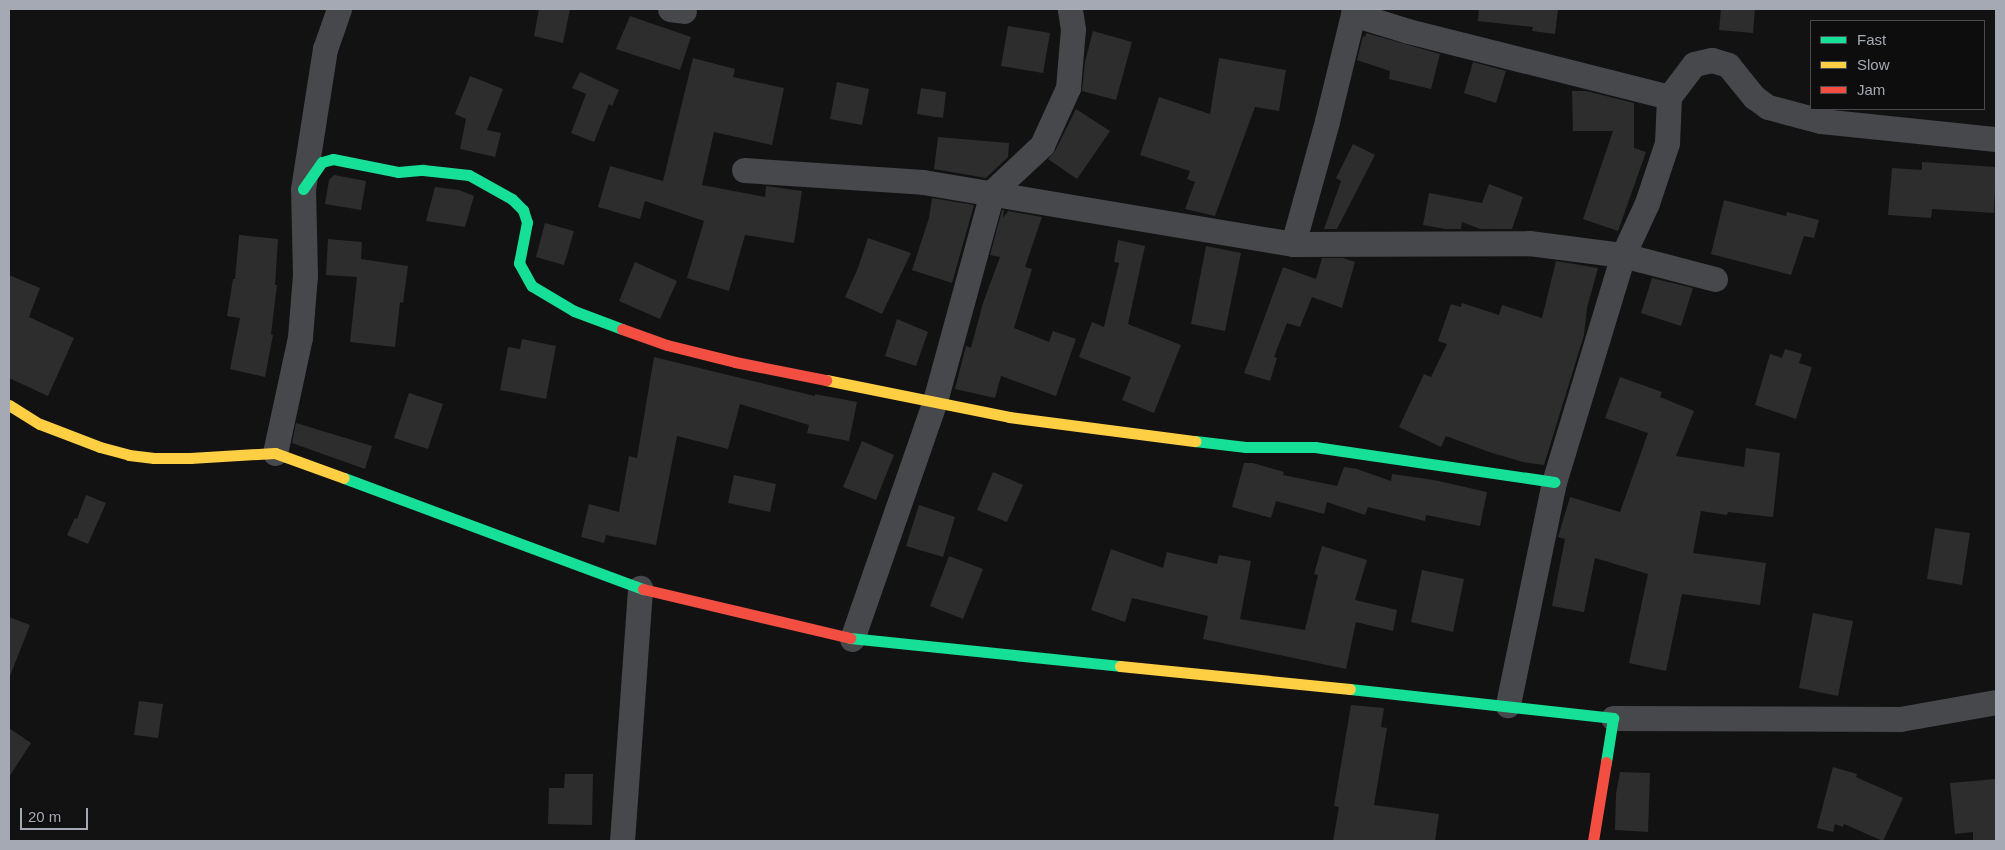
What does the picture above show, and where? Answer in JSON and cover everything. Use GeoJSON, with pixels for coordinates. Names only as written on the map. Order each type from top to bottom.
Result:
{"type":"FeatureCollection","features":[{"type":"Feature","properties":{"kind":"street"},"geometry":{"type":"LineString","coordinates":[[275,452],[300,337],[305,275],[303,190],[325,49],[339,9]]}},
{"type":"Feature","properties":{"kind":"street"},"geometry":{"type":"LineString","coordinates":[[852,639],[935,401],[992,192],[1042,145],[1068,88],[1074,29],[1070,9]]}},
{"type":"Feature","properties":{"kind":"street"},"geometry":{"type":"LineString","coordinates":[[1293,244],[1327,121],[1353,14],[1408,31],[1669,97]]}},
{"type":"Feature","properties":{"kind":"street"},"geometry":{"type":"LineString","coordinates":[[1508,705],[1554,482],[1623,255],[1646,203],[1667,144],[1669,97],[1694,64],[1712,60],[1728,65],[1754,97],[1768,107],[1821,121],[1996,140]]}},
{"type":"Feature","properties":{"kind":"street"},"geometry":{"type":"LineString","coordinates":[[303,190],[322,162],[333,159],[398,172],[424,170],[469,175],[512,199],[522,210],[527,222],[519,263],[532,286],[574,311],[666,345],[735,362],[935,401],[981,412],[1028,419],[1246,447],[1315,447],[1554,482]]}},
{"type":"Feature","properties":{"kind":"street"},"geometry":{"type":"LineString","coordinates":[[744,170],[923,182],[992,192],[1293,244],[1530,243],[1623,255],[1715,279]]}},
{"type":"Feature","properties":{"kind":"street"},"geometry":{"type":"LineString","coordinates":[[9,405],[40,424],[129,455],[154,458],[190,458],[275,452],[640,588],[852,639],[1508,705],[1613,718],[1900,719],[1996,702]]}},
{"type":"Feature","properties":{"kind":"street"},"geometry":{"type":"LineString","coordinates":[[622,841],[640,588]]}},
{"type":"Feature","properties":{"kind":"street"},"geometry":{"type":"LineString","coordinates":[[1594,841],[1613,718]]}},
{"type":"Feature","properties":{"kind":"building"},"geometry":{"type":"Polygon","coordinates":[[[539,9],[570,9],[563,43],[534,36],[539,9]]]}},
{"type":"Feature","properties":{"kind":"building"},"geometry":{"type":"Polygon","coordinates":[[[1479,9],[1558,9],[1555,34],[1532,31],[1533,27],[1478,21],[1479,9]]]}},
{"type":"Feature","properties":{"kind":"building"},"geometry":{"type":"Polygon","coordinates":[[[1721,9],[1755,9],[1753,33],[1719,30],[1721,9]]]}},
{"type":"Feature","properties":{"kind":"building"},"geometry":{"type":"Polygon","coordinates":[[[630,16],[691,37],[680,70],[616,49],[630,16]]]}},
{"type":"Feature","properties":{"kind":"building"},"geometry":{"type":"Polygon","coordinates":[[[1008,26],[1050,33],[1043,73],[1001,66],[1008,26]]]}},
{"type":"Feature","properties":{"kind":"building"},"geometry":{"type":"Polygon","coordinates":[[[1093,31],[1132,42],[1116,100],[1082,91],[1085,62],[1093,31]]]}},
{"type":"Feature","properties":{"kind":"building"},"geometry":{"type":"Polygon","coordinates":[[[1366,33],[1440,54],[1431,89],[1389,79],[1390,71],[1357,60],[1363,36],[1365,37],[1366,33]]]}},
{"type":"Feature","properties":{"kind":"building"},"geometry":{"type":"Polygon","coordinates":[[[693,58],[735,69],[733,77],[784,88],[772,145],[714,132],[702,185],[765,197],[766,186],[802,191],[794,243],[745,235],[729,291],[687,278],[704,221],[645,201],[640,219],[598,207],[610,166],[663,181],[693,58]]]}},
{"type":"Feature","properties":{"kind":"building"},"geometry":{"type":"Polygon","coordinates":[[[1219,58],[1286,70],[1279,111],[1255,107],[1215,216],[1185,209],[1195,182],[1187,179],[1190,171],[1140,155],[1159,97],[1210,114],[1219,58]]]}},
{"type":"Feature","properties":{"kind":"building"},"geometry":{"type":"Polygon","coordinates":[[[1473,62],[1506,71],[1496,103],[1464,93],[1473,62]]]}},
{"type":"Feature","properties":{"kind":"building"},"geometry":{"type":"Polygon","coordinates":[[[580,72],[619,90],[612,106],[609,104],[594,142],[571,133],[586,94],[572,88],[580,72]]]}},
{"type":"Feature","properties":{"kind":"building"},"geometry":{"type":"Polygon","coordinates":[[[470,76],[503,89],[487,130],[501,133],[495,157],[460,149],[466,119],[455,114],[470,76]]]}},
{"type":"Feature","properties":{"kind":"building"},"geometry":{"type":"Polygon","coordinates":[[[837,82],[869,89],[862,125],[830,119],[837,82]]]}},
{"type":"Feature","properties":{"kind":"building"},"geometry":{"type":"Polygon","coordinates":[[[921,88],[946,92],[943,118],[917,114],[921,88]]]}},
{"type":"Feature","properties":{"kind":"building"},"geometry":{"type":"Polygon","coordinates":[[[1572,91],[1586,91],[1634,103],[1634,148],[1646,152],[1618,231],[1583,219],[1613,131],[1573,131],[1572,91]]]}},
{"type":"Feature","properties":{"kind":"building"},"geometry":{"type":"Polygon","coordinates":[[[1076,109],[1110,131],[1077,179],[1048,159],[1055,151],[1076,109]]]}},
{"type":"Feature","properties":{"kind":"building"},"geometry":{"type":"Polygon","coordinates":[[[938,137],[1009,143],[1008,157],[986,178],[934,169],[938,137]]]}},
{"type":"Feature","properties":{"kind":"building"},"geometry":{"type":"Polygon","coordinates":[[[1353,144],[1375,155],[1337,229],[1324,229],[1341,181],[1336,178],[1353,144]]]}},
{"type":"Feature","properties":{"kind":"building"},"geometry":{"type":"Polygon","coordinates":[[[1922,162],[1996,167],[1994,213],[1932,209],[1931,218],[1888,215],[1892,168],[1922,170],[1922,162]]]}},
{"type":"Feature","properties":{"kind":"building"},"geometry":{"type":"Polygon","coordinates":[[[334,175],[366,181],[361,210],[325,204],[329,180],[334,175]]]}},
{"type":"Feature","properties":{"kind":"building"},"geometry":{"type":"Polygon","coordinates":[[[1489,184],[1523,197],[1512,229],[1480,229],[1462,222],[1461,229],[1445,229],[1423,225],[1429,193],[1482,203],[1489,184]]]}},
{"type":"Feature","properties":{"kind":"building"},"geometry":{"type":"Polygon","coordinates":[[[435,187],[459,190],[474,196],[465,227],[426,221],[435,187]]]}},
{"type":"Feature","properties":{"kind":"building"},"geometry":{"type":"Polygon","coordinates":[[[932,198],[974,205],[952,283],[912,270],[929,218],[932,198]]]}},
{"type":"Feature","properties":{"kind":"building"},"geometry":{"type":"Polygon","coordinates":[[[1724,200],[1786,216],[1787,212],[1819,220],[1814,238],[1804,236],[1791,275],[1711,254],[1724,200]]]}},
{"type":"Feature","properties":{"kind":"building"},"geometry":{"type":"Polygon","coordinates":[[[1002,210],[1004,210],[1003,218],[1008,211],[1042,217],[1025,267],[1032,269],[1014,328],[1049,342],[1053,331],[1076,339],[1056,396],[1001,376],[995,398],[955,389],[966,346],[971,348],[983,303],[1000,257],[990,255],[1002,210]]]}},
{"type":"Feature","properties":{"kind":"building"},"geometry":{"type":"Polygon","coordinates":[[[545,223],[574,231],[564,265],[536,257],[545,223]]]}},
{"type":"Feature","properties":{"kind":"building"},"geometry":{"type":"Polygon","coordinates":[[[239,235],[278,239],[275,285],[277,285],[271,334],[273,335],[265,377],[230,369],[240,318],[227,316],[233,279],[235,279],[239,235]]]}},
{"type":"Feature","properties":{"kind":"building"},"geometry":{"type":"Polygon","coordinates":[[[868,238],[911,253],[882,314],[845,297],[858,268],[868,238]]]}},
{"type":"Feature","properties":{"kind":"building"},"geometry":{"type":"Polygon","coordinates":[[[328,239],[362,242],[361,259],[408,266],[403,303],[400,302],[395,347],[350,342],[357,277],[326,275],[328,239]]]}},
{"type":"Feature","properties":{"kind":"building"},"geometry":{"type":"Polygon","coordinates":[[[1118,240],[1145,246],[1128,324],[1181,345],[1154,413],[1122,400],[1131,377],[1079,357],[1092,322],[1104,327],[1119,263],[1114,262],[1118,240]]]}},
{"type":"Feature","properties":{"kind":"building"},"geometry":{"type":"Polygon","coordinates":[[[1206,246],[1241,253],[1225,331],[1191,324],[1206,246]]]}},
{"type":"Feature","properties":{"kind":"building"},"geometry":{"type":"Polygon","coordinates":[[[1322,258],[1343,258],[1355,262],[1342,308],[1312,297],[1300,327],[1287,323],[1274,357],[1277,358],[1270,381],[1244,373],[1283,267],[1316,279],[1322,258]]]}},
{"type":"Feature","properties":{"kind":"building"},"geometry":{"type":"Polygon","coordinates":[[[1556,261],[1598,268],[1587,308],[1584,335],[1544,465],[1523,462],[1489,452],[1446,436],[1441,447],[1399,427],[1424,374],[1431,377],[1447,344],[1438,341],[1451,304],[1461,307],[1462,303],[1499,315],[1502,305],[1542,318],[1556,261]]]}},
{"type":"Feature","properties":{"kind":"building"},"geometry":{"type":"Polygon","coordinates":[[[635,262],[677,281],[660,319],[619,301],[635,262]]]}},
{"type":"Feature","properties":{"kind":"building"},"geometry":{"type":"Polygon","coordinates":[[[9,275],[40,288],[29,317],[74,338],[48,396],[9,378],[9,275]]]}},
{"type":"Feature","properties":{"kind":"building"},"geometry":{"type":"Polygon","coordinates":[[[1652,278],[1693,288],[1681,326],[1641,313],[1652,278]]]}},
{"type":"Feature","properties":{"kind":"building"},"geometry":{"type":"Polygon","coordinates":[[[897,319],[928,332],[916,366],[885,356],[897,319]]]}},
{"type":"Feature","properties":{"kind":"building"},"geometry":{"type":"Polygon","coordinates":[[[522,339],[556,346],[546,399],[500,390],[508,347],[520,349],[522,339]]]}},
{"type":"Feature","properties":{"kind":"building"},"geometry":{"type":"Polygon","coordinates":[[[1785,349],[1802,354],[1799,363],[1812,367],[1796,419],[1755,405],[1770,354],[1782,358],[1785,349]]]}},
{"type":"Feature","properties":{"kind":"building"},"geometry":{"type":"Polygon","coordinates":[[[654,357],[815,396],[815,394],[857,402],[849,441],[807,433],[809,425],[740,404],[728,449],[677,436],[656,545],[606,535],[604,543],[581,537],[589,504],[619,512],[629,456],[637,458],[654,357]]]}},
{"type":"Feature","properties":{"kind":"building"},"geometry":{"type":"Polygon","coordinates":[[[1620,377],[1662,392],[1660,397],[1694,411],[1676,456],[1744,467],[1746,448],[1780,453],[1773,517],[1728,512],[1727,515],[1701,511],[1693,553],[1766,563],[1760,605],[1682,594],[1666,671],[1629,663],[1648,574],[1595,558],[1584,612],[1552,606],[1565,539],[1558,537],[1570,497],[1620,512],[1648,433],[1605,418],[1620,377]]]}},
{"type":"Feature","properties":{"kind":"building"},"geometry":{"type":"Polygon","coordinates":[[[409,393],[443,404],[428,449],[394,438],[409,393]]]}},
{"type":"Feature","properties":{"kind":"building"},"geometry":{"type":"Polygon","coordinates":[[[296,423],[372,446],[365,469],[292,443],[296,423]]]}},
{"type":"Feature","properties":{"kind":"building"},"geometry":{"type":"Polygon","coordinates":[[[862,441],[894,455],[876,500],[843,487],[862,441]]]}},
{"type":"Feature","properties":{"kind":"building"},"geometry":{"type":"Polygon","coordinates":[[[1244,463],[1253,463],[1284,472],[1283,475],[1337,486],[1344,467],[1357,469],[1391,481],[1392,474],[1434,480],[1487,492],[1480,526],[1426,515],[1425,521],[1368,507],[1365,515],[1327,502],[1324,514],[1276,501],[1271,518],[1232,507],[1244,463]]]}},
{"type":"Feature","properties":{"kind":"building"},"geometry":{"type":"Polygon","coordinates":[[[993,472],[1023,485],[1007,522],[977,510],[993,472]]]}},
{"type":"Feature","properties":{"kind":"building"},"geometry":{"type":"Polygon","coordinates":[[[734,475],[776,484],[770,512],[728,503],[734,475]]]}},
{"type":"Feature","properties":{"kind":"building"},"geometry":{"type":"Polygon","coordinates":[[[86,495],[106,503],[88,544],[67,535],[75,518],[77,519],[86,495]]]}},
{"type":"Feature","properties":{"kind":"building"},"geometry":{"type":"Polygon","coordinates":[[[919,505],[955,517],[943,557],[906,546],[919,505]]]}},
{"type":"Feature","properties":{"kind":"building"},"geometry":{"type":"Polygon","coordinates":[[[1935,528],[1970,533],[1962,585],[1927,579],[1935,528]]]}},
{"type":"Feature","properties":{"kind":"building"},"geometry":{"type":"Polygon","coordinates":[[[1322,546],[1367,560],[1355,600],[1397,610],[1393,631],[1356,622],[1346,669],[1203,639],[1208,616],[1132,598],[1125,622],[1091,610],[1111,549],[1163,568],[1167,552],[1217,564],[1219,555],[1251,561],[1240,619],[1305,630],[1318,575],[1314,574],[1322,546]]]}},
{"type":"Feature","properties":{"kind":"building"},"geometry":{"type":"Polygon","coordinates":[[[949,556],[983,569],[963,619],[930,606],[949,556]]]}},
{"type":"Feature","properties":{"kind":"building"},"geometry":{"type":"Polygon","coordinates":[[[1422,570],[1464,579],[1453,632],[1411,622],[1422,570]]]}},
{"type":"Feature","properties":{"kind":"building"},"geometry":{"type":"Polygon","coordinates":[[[1813,613],[1853,621],[1838,696],[1799,688],[1813,613]]]}},
{"type":"Feature","properties":{"kind":"building"},"geometry":{"type":"Polygon","coordinates":[[[9,617],[30,625],[10,676],[9,676],[9,617]]]}},
{"type":"Feature","properties":{"kind":"building"},"geometry":{"type":"Polygon","coordinates":[[[139,701],[163,704],[158,738],[134,735],[139,701]]]}},
{"type":"Feature","properties":{"kind":"building"},"geometry":{"type":"Polygon","coordinates":[[[1351,705],[1384,708],[1381,727],[1387,728],[1374,805],[1439,814],[1435,841],[1333,841],[1339,807],[1334,806],[1351,705]]]}},
{"type":"Feature","properties":{"kind":"building"},"geometry":{"type":"Polygon","coordinates":[[[9,728],[31,743],[9,777],[9,728]]]}},
{"type":"Feature","properties":{"kind":"building"},"geometry":{"type":"Polygon","coordinates":[[[1833,767],[1857,774],[1856,777],[1903,798],[1883,841],[1844,824],[1843,827],[1835,824],[1833,832],[1817,828],[1833,767]]]}},
{"type":"Feature","properties":{"kind":"building"},"geometry":{"type":"Polygon","coordinates":[[[1620,772],[1650,773],[1648,832],[1615,830],[1616,794],[1620,772]]]}},
{"type":"Feature","properties":{"kind":"building"},"geometry":{"type":"Polygon","coordinates":[[[565,774],[593,774],[592,825],[548,824],[549,788],[564,788],[565,774]]]}},
{"type":"Feature","properties":{"kind":"building"},"geometry":{"type":"Polygon","coordinates":[[[1996,779],[1996,841],[1973,841],[1973,832],[1955,834],[1950,783],[1996,779]]]}},
{"type":"Feature","properties":{"kind":"traffic: fast"},"geometry":{"type":"LineString","coordinates":[[303,189],[322,162],[333,159],[398,172],[423,170],[469,175],[512,199],[523,210],[527,222],[519,263],[532,286],[574,311],[622,329]]}},
{"type":"Feature","properties":{"kind":"traffic: fast"},"geometry":{"type":"LineString","coordinates":[[1195,441],[1246,447],[1315,447],[1554,482]]}},
{"type":"Feature","properties":{"kind":"traffic: fast"},"geometry":{"type":"LineString","coordinates":[[344,478],[643,589]]}},
{"type":"Feature","properties":{"kind":"traffic: fast"},"geometry":{"type":"LineString","coordinates":[[850,638],[1120,666]]}},
{"type":"Feature","properties":{"kind":"traffic: fast"},"geometry":{"type":"LineString","coordinates":[[1350,689],[1613,718],[1606,762]]}},
{"type":"Feature","properties":{"kind":"traffic: slow"},"geometry":{"type":"LineString","coordinates":[[826,380],[1009,417],[1195,441]]}},
{"type":"Feature","properties":{"kind":"traffic: slow"},"geometry":{"type":"LineString","coordinates":[[9,405],[40,424],[100,447],[129,455],[154,458],[190,458],[275,453],[344,478]]}},
{"type":"Feature","properties":{"kind":"traffic: slow"},"geometry":{"type":"LineString","coordinates":[[1120,666],[1350,689]]}},
{"type":"Feature","properties":{"kind":"traffic: jam"},"geometry":{"type":"LineString","coordinates":[[622,329],[667,345],[735,362],[826,380]]}},
{"type":"Feature","properties":{"kind":"traffic: jam"},"geometry":{"type":"LineString","coordinates":[[643,589],[850,638]]}},
{"type":"Feature","properties":{"kind":"traffic: jam"},"geometry":{"type":"LineString","coordinates":[[1593,841],[1606,762]]}}]}
